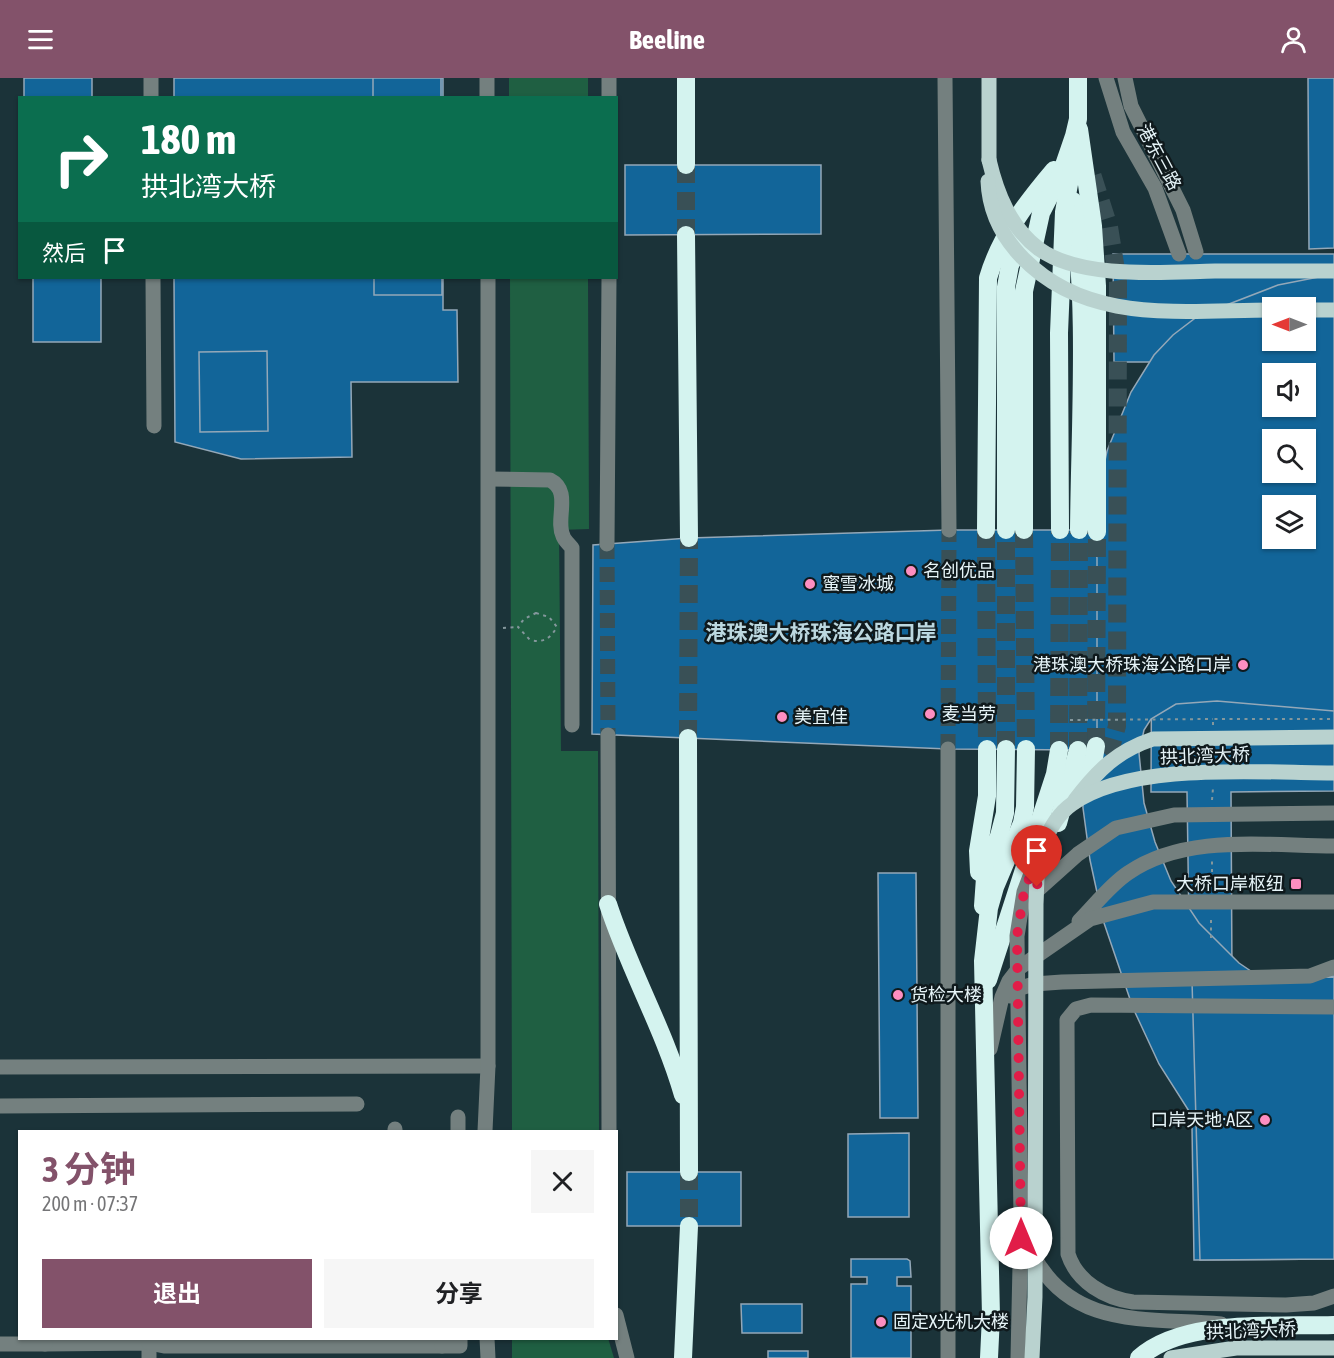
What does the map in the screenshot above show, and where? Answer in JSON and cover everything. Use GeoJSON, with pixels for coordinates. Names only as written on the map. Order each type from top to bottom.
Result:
{"type":"FeatureCollection","features":[{"type":"Feature","properties":{"kind":"highway"},"geometry":{"type":"LineString","coordinates":[[686,78],[686,165]]}},
{"type":"Feature","properties":{"kind":"highway"},"geometry":{"type":"LineString","coordinates":[[1060,530],[1059,333],[1064,212],[1078,118],[1078,78]]}},
{"type":"Feature","properties":{"kind":"highway"},"geometry":{"type":"LineString","coordinates":[[1015,530],[1024,291],[1041,213],[1069,153],[1078,118]]}},
{"type":"Feature","properties":{"kind":"highway"},"geometry":{"type":"LineString","coordinates":[[1070,181],[1078,237],[1088,531],[1097,286],[1093,226],[1078,118]]}},
{"type":"Feature","properties":{"kind":"highway"},"geometry":{"type":"LineString","coordinates":[[986,530],[988,278],[995,252],[1018,216],[1069,153]]}},
{"type":"Feature","properties":{"kind":"highway"},"geometry":{"type":"LineString","coordinates":[[686,235],[688,538]]}},
{"type":"Feature","properties":{"kind":"highway"},"geometry":{"type":"LineString","coordinates":[[688,738],[689,1172]]}},
{"type":"Feature","properties":{"kind":"highway"},"geometry":{"type":"LineString","coordinates":[[988,964],[1058,824],[1094,758],[1096,746]]}},
{"type":"Feature","properties":{"kind":"highway"},"geometry":{"type":"LineString","coordinates":[[987,749],[987,802],[977,862],[988,964]]}},
{"type":"Feature","properties":{"kind":"highway"},"geometry":{"type":"LineString","coordinates":[[982,892],[986,864],[999,836],[1005,813],[1006,749]]}},
{"type":"Feature","properties":{"kind":"highway"},"geometry":{"type":"LineString","coordinates":[[988,964],[986,931],[995,887],[1022,823],[1025,807],[1026,749]]}},
{"type":"Feature","properties":{"kind":"highway"},"geometry":{"type":"LineString","coordinates":[[989,1358],[991,1316],[983,991],[988,964],[1010,909],[1056,774],[1059,750]]}},
{"type":"Feature","properties":{"kind":"highway"},"geometry":{"type":"LineString","coordinates":[[1058,824],[1078,750]]}},
{"type":"Feature","properties":{"kind":"highway"},"geometry":{"type":"LineString","coordinates":[[608,904],[622,944],[676,1070],[688,1119]]}},
{"type":"Feature","properties":{"kind":"highway"},"geometry":{"type":"LineString","coordinates":[[683,1358],[689,1226]]}},
{"type":"Feature","properties":{"kind":"highway"},"geometry":{"type":"LineString","coordinates":[[1146,1352],[1173,1338],[1203,1332],[1334,1325]]}},
{"type":"Feature","properties":{"kind":"main road"},"geometry":{"type":"LineString","coordinates":[[989,78],[990,204],[997,223],[1012,246],[1033,269],[1060,287],[1106,306],[1132,309],[1262,310]]}},
{"type":"Feature","properties":{"kind":"main road"},"geometry":{"type":"LineString","coordinates":[[988,160],[1004,207],[1028,240],[1056,259],[1076,265],[1158,272],[1334,271]]}},
{"type":"Feature","properties":{"kind":"main road"},"geometry":{"type":"LineString","coordinates":[[1316,310],[1334,310]]}},
{"type":"Feature","properties":{"kind":"main road"},"geometry":{"type":"LineString","coordinates":[[1071,804],[1110,761],[1128,748],[1153,739],[1334,737]]}},
{"type":"Feature","properties":{"kind":"main road","name":"拱北湾大桥"},"geometry":{"type":"LineString","coordinates":[[1032,1358],[1035,1285],[1036,904],[1041,847],[1052,826],[1071,804],[1095,792],[1120,784],[1181,773],[1334,773]]}},
{"type":"Feature","properties":{"kind":"main road","name":"拱北湾大桥"},"geometry":{"type":"LineString","coordinates":[[1171,1358],[1228,1349],[1334,1348]]}},
{"type":"Feature","properties":{"kind":"street"},"geometry":{"type":"LineString","coordinates":[[151,78],[151,96]]}},
{"type":"Feature","properties":{"kind":"street"},"geometry":{"type":"LineString","coordinates":[[487,78],[487,96]]}},
{"type":"Feature","properties":{"kind":"street"},"geometry":{"type":"LineString","coordinates":[[609,78],[609,96]]}},
{"type":"Feature","properties":{"kind":"street"},"geometry":{"type":"LineString","coordinates":[[945,78],[950,530]]}},
{"type":"Feature","properties":{"kind":"street","name":"港东三路"},"geometry":{"type":"LineString","coordinates":[[1106,78],[1123,132],[1155,188],[1179,254]]}},
{"type":"Feature","properties":{"kind":"street"},"geometry":{"type":"LineString","coordinates":[[1125,78],[1131,106],[1183,210],[1196,252]]}},
{"type":"Feature","properties":{"kind":"street"},"geometry":{"type":"LineString","coordinates":[[153,279],[154,426]]}},
{"type":"Feature","properties":{"kind":"street"},"geometry":{"type":"LineString","coordinates":[[485,1130],[488,1066],[488,279]]}},
{"type":"Feature","properties":{"kind":"street"},"geometry":{"type":"LineString","coordinates":[[607,544],[609,279]]}},
{"type":"Feature","properties":{"kind":"street"},"geometry":{"type":"LineString","coordinates":[[489,479],[550,480],[555,483],[561,493],[562,535],[572,548],[572,725]]}},
{"type":"Feature","properties":{"kind":"street"},"geometry":{"type":"LineString","coordinates":[[608,735],[609,1130]]}},
{"type":"Feature","properties":{"kind":"street"},"geometry":{"type":"LineString","coordinates":[[948,748],[948,1358]]}},
{"type":"Feature","properties":{"kind":"street"},"geometry":{"type":"LineString","coordinates":[[1017,908],[1078,854],[1116,828],[1174,815],[1334,813]]}},
{"type":"Feature","properties":{"kind":"street"},"geometry":{"type":"LineString","coordinates":[[1066,934],[1126,874],[1171,853],[1215,846],[1334,846]]}},
{"type":"Feature","properties":{"kind":"street"},"geometry":{"type":"LineString","coordinates":[[1018,1358],[1021,1218],[1017,936],[1024,892],[1041,847]]}},
{"type":"Feature","properties":{"kind":"street"},"geometry":{"type":"LineString","coordinates":[[984,1077],[997,1017],[1009,981],[1019,968],[1090,919],[1153,902],[1334,902]]}},
{"type":"Feature","properties":{"kind":"street"},"geometry":{"type":"LineString","coordinates":[[997,1017],[1007,999],[1017,989],[1034,984],[1310,976],[1334,967]]}},
{"type":"Feature","properties":{"kind":"street"},"geometry":{"type":"LineString","coordinates":[[1334,1007],[1091,1005],[1076,1009],[1069,1016],[1067,1031],[1068,1254],[1081,1277],[1110,1296],[1133,1302],[1286,1305],[1314,1303],[1334,1296]]}},
{"type":"Feature","properties":{"kind":"street"},"geometry":{"type":"LineString","coordinates":[[0,1067],[488,1066]]}},
{"type":"Feature","properties":{"kind":"street"},"geometry":{"type":"LineString","coordinates":[[0,1106],[357,1104]]}},
{"type":"Feature","properties":{"kind":"street"},"geometry":{"type":"LineString","coordinates":[[1021,1218],[1033,1254],[1043,1274],[1068,1298],[1087,1308],[1119,1316],[1253,1328]]}},
{"type":"Feature","properties":{"kind":"street"},"geometry":{"type":"LineString","coordinates":[[618,1323],[627,1358]]}},
{"type":"Feature","properties":{"kind":"street"},"geometry":{"type":"LineString","coordinates":[[0,1344],[45,1341],[149,1351],[187,1342],[230,1352],[442,1342],[460,1346],[460,1340]]}},
{"type":"Feature","properties":{"kind":"street"},"geometry":{"type":"LineString","coordinates":[[487,1340],[488,1358]]}},
{"type":"Feature","properties":{"kind":"street"},"geometry":{"type":"LineString","coordinates":[[1128,1358],[1146,1352]]}},
{"type":"Feature","properties":{"kind":"path"},"geometry":{"type":"LineString","coordinates":[[536,613],[549,617],[557,627],[553,634],[542,641],[530,640],[518,627],[524,619],[536,613]]}},
{"type":"Feature","properties":{"kind":"path"},"geometry":{"type":"LineString","coordinates":[[1070,720],[1334,719]]}},
{"type":"Feature","properties":{"kind":"path"},"geometry":{"type":"LineString","coordinates":[[1213,720],[1213,731]]}},
{"type":"Feature","properties":{"kind":"path"},"geometry":{"type":"LineString","coordinates":[[1212,809],[1213,788]]}},
{"type":"Feature","properties":{"kind":"path"},"geometry":{"type":"LineString","coordinates":[[1212,851],[1212,894]]}},
{"type":"Feature","properties":{"kind":"path"},"geometry":{"type":"LineString","coordinates":[[1211,916],[1211,938]]}},
{"type":"Feature","properties":{"kind":"green space"},"geometry":{"type":"Polygon","coordinates":[[[509,78],[588,78],[588,96],[509,96],[509,78]]]}},
{"type":"Feature","properties":{"kind":"green space"},"geometry":{"type":"Polygon","coordinates":[[[510,279],[588,279],[589,529],[559,530],[561,751],[598,751],[599,1130],[512,1130],[510,279]]]}},
{"type":"Feature","properties":{"kind":"green space"},"geometry":{"type":"Polygon","coordinates":[[[512,1340],[609,1340],[614,1358],[512,1358],[512,1340]]]}},
{"type":"Feature","properties":{"kind":"building"},"geometry":{"type":"Polygon","coordinates":[[[24,78],[92,78],[92,96],[24,96],[24,78]]]}},
{"type":"Feature","properties":{"kind":"building"},"geometry":{"type":"Polygon","coordinates":[[[174,78],[443,78],[443,96],[174,96],[174,78]]]}},
{"type":"Feature","properties":{"kind":"building"},"geometry":{"type":"Polygon","coordinates":[[[373,78],[441,78],[441,96],[373,96],[373,78]]]}},
{"type":"Feature","properties":{"kind":"building"},"geometry":{"type":"Polygon","coordinates":[[[1308,78],[1334,78],[1334,248],[1309,249],[1308,78]]]}},
{"type":"Feature","properties":{"kind":"building"},"geometry":{"type":"Polygon","coordinates":[[[625,165],[821,165],[821,234],[625,235],[625,165]]]}},
{"type":"Feature","properties":{"kind":"building","name":"港珠澳大桥珠海公路口岸"},"geometry":{"type":"Polygon","coordinates":[[[1113,254],[1334,254],[1334,791],[1231,792],[1232,977],[1334,976],[1334,1259],[1194,1260],[1187,792],[1151,792],[1153,362],[1114,362],[1113,254]]]}},
{"type":"Feature","properties":{"kind":"building","name":"港珠澳大桥珠海公路口岸"},"geometry":{"type":"Polygon","coordinates":[[[1334,274],[1334,711],[1217,701],[1176,704],[1151,719],[1144,730],[1139,753],[1144,803],[1155,842],[1171,881],[1199,923],[1239,963],[1276,988],[1334,1011],[1334,1226],[1287,1204],[1231,1159],[1194,1119],[1159,1064],[1133,1008],[1103,920],[1090,860],[1083,808],[1081,741],[1083,614],[1091,525],[1107,451],[1131,392],[1154,355],[1173,335],[1198,316],[1278,285],[1334,274]]]}},
{"type":"Feature","properties":{"kind":"building"},"geometry":{"type":"Polygon","coordinates":[[[33,279],[101,279],[101,342],[33,342],[33,279]]]}},
{"type":"Feature","properties":{"kind":"building"},"geometry":{"type":"Polygon","coordinates":[[[174,279],[443,279],[443,310],[457,310],[458,382],[351,382],[352,457],[241,459],[175,442],[174,279]]]}},
{"type":"Feature","properties":{"kind":"building"},"geometry":{"type":"Polygon","coordinates":[[[374,279],[442,279],[442,295],[374,295],[374,279]]]}},
{"type":"Feature","properties":{"kind":"building"},"geometry":{"type":"Polygon","coordinates":[[[267,351],[268,431],[200,432],[199,352],[267,351]]]}},
{"type":"Feature","properties":{"kind":"building"},"geometry":{"type":"Polygon","coordinates":[[[949,530],[1075,530],[1088,533],[1093,537],[1097,558],[1097,732],[1095,740],[1088,748],[1078,750],[948,749],[592,734],[593,545],[689,538],[949,530]]]}},
{"type":"Feature","properties":{"kind":"building","name":"货检大楼"},"geometry":{"type":"Polygon","coordinates":[[[878,873],[916,873],[918,1118],[880,1118],[878,873]]]}},
{"type":"Feature","properties":{"kind":"building","name":"口岸天地·A区"},"geometry":{"type":"Polygon","coordinates":[[[1334,977],[1334,1259],[1200,1260],[1192,981],[1334,977]]]}},
{"type":"Feature","properties":{"kind":"building"},"geometry":{"type":"Polygon","coordinates":[[[909,1133],[909,1217],[848,1217],[848,1134],[909,1133]]]}},
{"type":"Feature","properties":{"kind":"building"},"geometry":{"type":"Polygon","coordinates":[[[627,1172],[741,1172],[741,1226],[627,1226],[627,1172]]]}},
{"type":"Feature","properties":{"kind":"building","name":"固定X光机大楼"},"geometry":{"type":"Polygon","coordinates":[[[851,1259],[907,1259],[910,1261],[911,1277],[897,1277],[897,1286],[911,1286],[911,1358],[851,1358],[851,1284],[867,1284],[867,1277],[851,1277],[851,1259]]]}},
{"type":"Feature","properties":{"kind":"building"},"geometry":{"type":"Polygon","coordinates":[[[741,1304],[802,1304],[802,1333],[742,1333],[741,1304]]]}},
{"type":"Feature","properties":{"kind":"building"},"geometry":{"type":"Polygon","coordinates":[[[768,1351],[808,1351],[808,1358],[768,1358],[768,1351]]]}},
{"type":"Feature","properties":{"kind":"tunnel"},"geometry":{"type":"LineString","coordinates":[[686,165],[686,235]]}},
{"type":"Feature","properties":{"kind":"tunnel"},"geometry":{"type":"LineString","coordinates":[[1088,775],[1110,751],[1117,726],[1118,282],[1109,227],[1090,168]]}},
{"type":"Feature","properties":{"kind":"tunnel"},"geometry":{"type":"LineString","coordinates":[[948,749],[949,530]]}},
{"type":"Feature","properties":{"kind":"tunnel"},"geometry":{"type":"LineString","coordinates":[[986,530],[987,749]]}},
{"type":"Feature","properties":{"kind":"tunnel"},"geometry":{"type":"LineString","coordinates":[[1006,530],[1006,749]]}},
{"type":"Feature","properties":{"kind":"tunnel"},"geometry":{"type":"LineString","coordinates":[[1024,530],[1026,749]]}},
{"type":"Feature","properties":{"kind":"tunnel"},"geometry":{"type":"LineString","coordinates":[[1059,750],[1060,530]]}},
{"type":"Feature","properties":{"kind":"tunnel"},"geometry":{"type":"LineString","coordinates":[[1078,750],[1079,530]]}},
{"type":"Feature","properties":{"kind":"tunnel"},"geometry":{"type":"LineString","coordinates":[[1096,746],[1097,532]]}},
{"type":"Feature","properties":{"kind":"tunnel"},"geometry":{"type":"LineString","coordinates":[[688,738],[689,538]]}},
{"type":"Feature","properties":{"kind":"tunnel"},"geometry":{"type":"LineString","coordinates":[[607,544],[608,735]]}},
{"type":"Feature","properties":{"kind":"tunnel"},"geometry":{"type":"LineString","coordinates":[[689,1172],[689,1226]]}},
{"type":"Feature","properties":{"kind":"place","name":"名创优品"},"geometry":{"type":"Point","coordinates":[911,571]}},
{"type":"Feature","properties":{"kind":"place","name":"蜜雪冰城"},"geometry":{"type":"Point","coordinates":[810,584]}},
{"type":"Feature","properties":{"kind":"place","name":"港珠澳大桥珠海公路口岸"},"geometry":{"type":"Point","coordinates":[1243,665]}},
{"type":"Feature","properties":{"kind":"place","name":"麦当劳"},"geometry":{"type":"Point","coordinates":[930,714]}},
{"type":"Feature","properties":{"kind":"place","name":"美宜佳"},"geometry":{"type":"Point","coordinates":[782,717]}},
{"type":"Feature","properties":{"kind":"place","name":"大桥口岸枢纽"},"geometry":{"type":"Point","coordinates":[1296,884]}},
{"type":"Feature","properties":{"kind":"place","name":"货检大楼"},"geometry":{"type":"Point","coordinates":[898,995]}},
{"type":"Feature","properties":{"kind":"place","name":"口岸天地·A区"},"geometry":{"type":"Point","coordinates":[1265,1120]}},
{"type":"Feature","properties":{"kind":"place","name":"固定X光机大楼"},"geometry":{"type":"Point","coordinates":[881,1322]}},
{"type":"Feature","properties":{"kind":"district","name":"港珠澳大桥珠海公路口岸"},"geometry":{"type":"Point","coordinates":[821,633]}},
{"type":"Feature","properties":{"kind":"route"},"geometry":{"type":"LineString","coordinates":[[1021,1238],[1017,936],[1024,892],[1041,847],[1037,887]]}}]}
